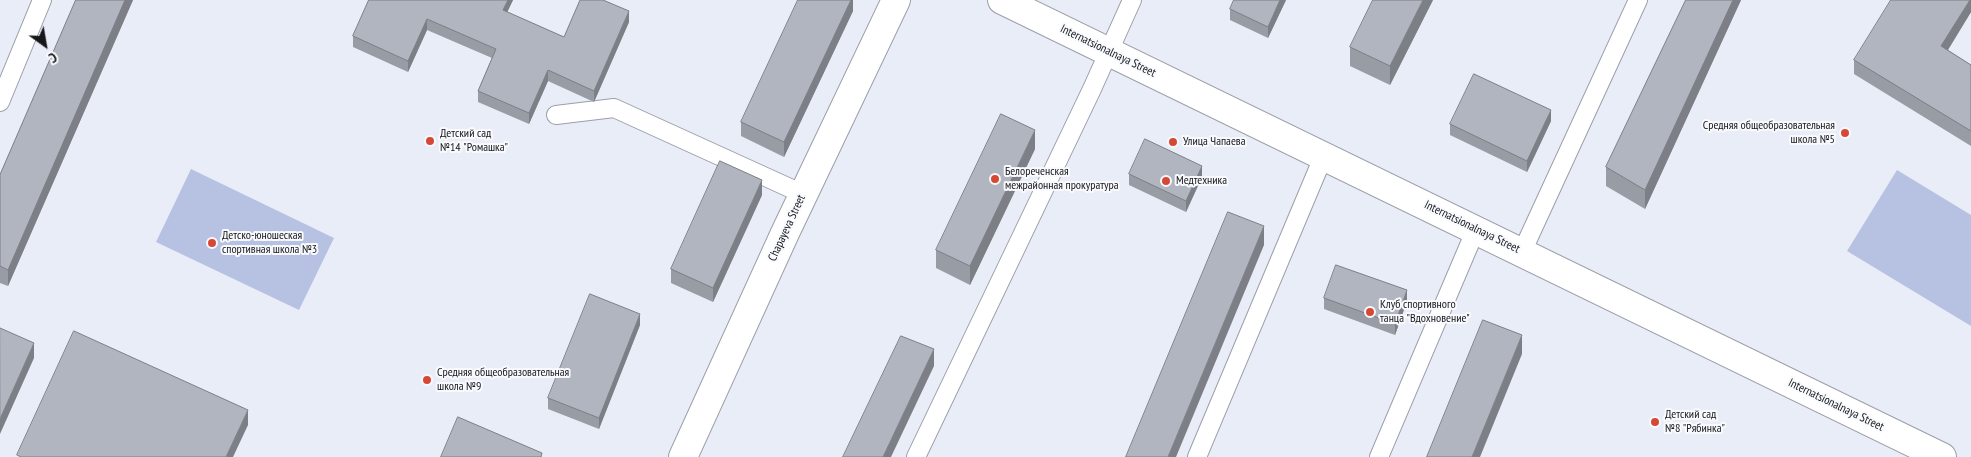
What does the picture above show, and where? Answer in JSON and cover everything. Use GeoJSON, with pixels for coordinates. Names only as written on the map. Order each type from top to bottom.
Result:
{"type":"FeatureCollection","features":[{"type":"Feature","properties":{"kind":"street","name":"Chapayeva Street"},"geometry":{"type":"LineString","coordinates":[[683,457],[803,194],[896,0]]}},
{"type":"Feature","properties":{"kind":"street","name":"Internatsionalnaya Street"},"geometry":{"type":"LineString","coordinates":[[1002,0],[1942,457]]}},
{"type":"Feature","properties":{"kind":"lane"},"geometry":{"type":"LineString","coordinates":[[0,102],[42,0]]}},
{"type":"Feature","properties":{"kind":"lane"},"geometry":{"type":"LineString","coordinates":[[916,457],[1132,0]]}},
{"type":"Feature","properties":{"kind":"lane"},"geometry":{"type":"LineString","coordinates":[[1522,252],[1638,0]]}},
{"type":"Feature","properties":{"kind":"lane"},"geometry":{"type":"LineString","coordinates":[[556,116],[614,108],[803,194]]}},
{"type":"Feature","properties":{"kind":"lane"},"geometry":{"type":"LineString","coordinates":[[1197,457],[1324,156]]}},
{"type":"Feature","properties":{"kind":"lane"},"geometry":{"type":"LineString","coordinates":[[1379,457],[1476,229]]}},
{"type":"Feature","properties":{"kind":"shaded area"},"geometry":{"type":"Polygon","coordinates":[[[191,169],[334,238],[299,310],[156,242],[191,169]]]}},
{"type":"Feature","properties":{"kind":"shaded area"},"geometry":{"type":"Polygon","coordinates":[[[1897,170],[1971,215],[1971,326],[1847,251],[1897,170]]]}},
{"type":"Feature","properties":{"kind":"building"},"geometry":{"type":"Polygon","coordinates":[[[76,0],[125,0],[8,270],[0,266],[0,175],[76,0]]]}},
{"type":"Feature","properties":{"kind":"building"},"geometry":{"type":"Polygon","coordinates":[[[369,0],[508,0],[503,10],[564,37],[580,0],[603,0],[629,11],[594,91],[548,70],[529,113],[478,91],[496,49],[427,19],[408,61],[353,36],[369,0]]]}},
{"type":"Feature","properties":{"kind":"building"},"geometry":{"type":"Polygon","coordinates":[[[798,0],[851,0],[784,142],[741,122],[798,0]]]}},
{"type":"Feature","properties":{"kind":"building"},"geometry":{"type":"Polygon","coordinates":[[[1234,0],[1280,0],[1268,27],[1230,9],[1234,0]]]}},
{"type":"Feature","properties":{"kind":"building"},"geometry":{"type":"Polygon","coordinates":[[[1373,0],[1423,0],[1390,66],[1350,47],[1373,0]]]}},
{"type":"Feature","properties":{"kind":"building"},"geometry":{"type":"Polygon","coordinates":[[[1686,0],[1733,0],[1645,190],[1606,167],[1686,0]]]}},
{"type":"Feature","properties":{"kind":"building"},"geometry":{"type":"Polygon","coordinates":[[[1891,0],[1970,0],[1941,46],[1971,65],[1971,131],[1854,60],[1891,0]]]}},
{"type":"Feature","properties":{"kind":"building"},"geometry":{"type":"Polygon","coordinates":[[[1474,74],[1551,110],[1527,161],[1450,124],[1474,74]]]}},
{"type":"Feature","properties":{"kind":"building","name":"Белореченская межрайонная прокуратура"},"geometry":{"type":"Polygon","coordinates":[[[1001,114],[1035,130],[970,266],[936,250],[1001,114]]]}},
{"type":"Feature","properties":{"kind":"building","name":"Медтехника"},"geometry":{"type":"Polygon","coordinates":[[[1145,139],[1202,166],[1186,201],[1129,174],[1145,139]]]}},
{"type":"Feature","properties":{"kind":"building"},"geometry":{"type":"Polygon","coordinates":[[[720,161],[762,180],[713,288],[671,269],[720,161]]]}},
{"type":"Feature","properties":{"kind":"building"},"geometry":{"type":"Polygon","coordinates":[[[1228,212],[1264,226],[1168,457],[1126,457],[1228,212]]]}},
{"type":"Feature","properties":{"kind":"building"},"geometry":{"type":"Polygon","coordinates":[[[1336,265],[1407,290],[1395,324],[1324,298],[1336,265]]]}},
{"type":"Feature","properties":{"kind":"building"},"geometry":{"type":"Polygon","coordinates":[[[590,294],[640,314],[599,418],[548,398],[590,294]]]}},
{"type":"Feature","properties":{"kind":"building"},"geometry":{"type":"Polygon","coordinates":[[[1483,320],[1522,335],[1472,457],[1427,457],[1483,320]]]}},
{"type":"Feature","properties":{"kind":"building"},"geometry":{"type":"Polygon","coordinates":[[[0,328],[34,343],[0,419],[0,328]]]}},
{"type":"Feature","properties":{"kind":"building"},"geometry":{"type":"Polygon","coordinates":[[[74,331],[248,410],[226,457],[21,457],[17,455],[74,331]]]}},
{"type":"Feature","properties":{"kind":"building"},"geometry":{"type":"Polygon","coordinates":[[[901,336],[934,349],[883,457],[843,457],[901,336]]]}},
{"type":"Feature","properties":{"kind":"building"},"geometry":{"type":"Polygon","coordinates":[[[458,417],[542,453],[541,457],[441,457],[458,417]]]}},
{"type":"Feature","properties":{"kind":"place","name":"Средняя общеобразовательная школа №5"},"geometry":{"type":"Point","coordinates":[1845,133]}},
{"type":"Feature","properties":{"kind":"place","name":"Детский сад №14 \"Ромашка\""},"geometry":{"type":"Point","coordinates":[430,141]}},
{"type":"Feature","properties":{"kind":"place","name":"Улица Чапаева"},"geometry":{"type":"Point","coordinates":[1173,142]}},
{"type":"Feature","properties":{"kind":"place","name":"Белореченская межрайонная прокуратура"},"geometry":{"type":"Point","coordinates":[995,179]}},
{"type":"Feature","properties":{"kind":"place","name":"Медтехника"},"geometry":{"type":"Point","coordinates":[1166,181]}},
{"type":"Feature","properties":{"kind":"place","name":"Детско-юношеская спортивная школа №3"},"geometry":{"type":"Point","coordinates":[212,243]}},
{"type":"Feature","properties":{"kind":"place","name":"Клуб спортивного танца \"Вдохновение\""},"geometry":{"type":"Point","coordinates":[1370,312]}},
{"type":"Feature","properties":{"kind":"place","name":"Средняя общеобразовательная школа №9"},"geometry":{"type":"Point","coordinates":[427,380]}},
{"type":"Feature","properties":{"kind":"place","name":"Детский сад №8 \"Рябинка\""},"geometry":{"type":"Point","coordinates":[1655,422]}}]}
